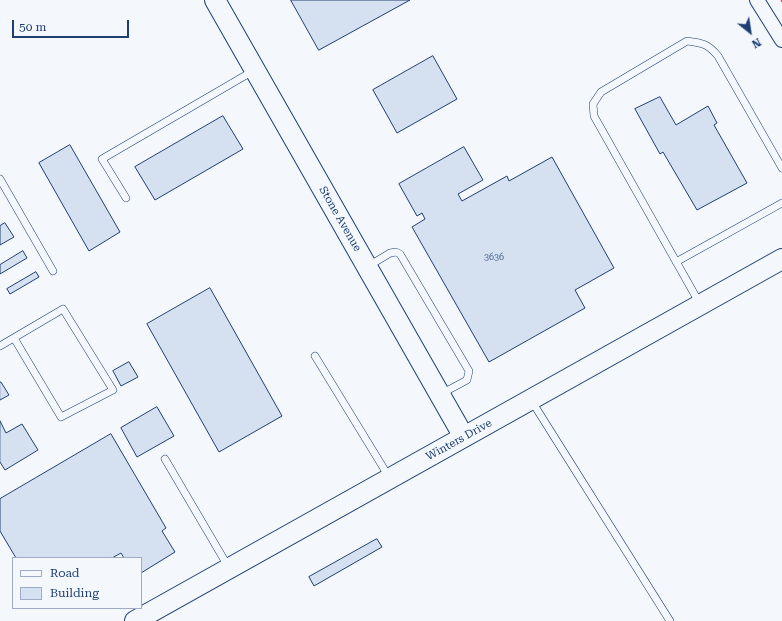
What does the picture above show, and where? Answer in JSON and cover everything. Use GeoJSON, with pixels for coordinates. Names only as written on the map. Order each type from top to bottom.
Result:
{"type":"FeatureCollection","features":[{"type":"Feature","properties":{"kind":"street","name":"Stone Avenue"},"geometry":{"type":"LineString","coordinates":[[215,0],[464,437]]}},
{"type":"Feature","properties":{"kind":"street"},"geometry":{"type":"LineString","coordinates":[[757,0],[782,40]]}},
{"type":"Feature","properties":{"kind":"street","name":"Winters Drive"},"geometry":{"type":"LineString","coordinates":[[135,621],[782,259]]}},
{"type":"Feature","properties":{"kind":"lane"},"geometry":{"type":"LineString","coordinates":[[700,305],[594,116],[593,104],[601,92],[687,41],[710,46],[718,56],[782,168]]}},
{"type":"Feature","properties":{"kind":"lane"},"geometry":{"type":"LineString","coordinates":[[126,198],[102,159],[255,70]]}},
{"type":"Feature","properties":{"kind":"lane"},"geometry":{"type":"LineString","coordinates":[[0,179],[54,271]]}},
{"type":"Feature","properties":{"kind":"lane"},"geometry":{"type":"LineString","coordinates":[[676,262],[782,204]]}},
{"type":"Feature","properties":{"kind":"lane"},"geometry":{"type":"LineString","coordinates":[[367,267],[390,253],[396,252],[400,254],[469,371],[467,380],[440,395]]}},
{"type":"Feature","properties":{"kind":"lane"},"geometry":{"type":"LineString","coordinates":[[0,346],[63,309],[113,390],[61,417],[14,338]]}},
{"type":"Feature","properties":{"kind":"lane"},"geometry":{"type":"LineString","coordinates":[[315,356],[390,479]]}},
{"type":"Feature","properties":{"kind":"lane"},"geometry":{"type":"LineString","coordinates":[[531,400],[670,621]]}},
{"type":"Feature","properties":{"kind":"lane"},"geometry":{"type":"LineString","coordinates":[[165,459],[229,568]]}},
{"type":"Feature","properties":{"kind":"building"},"geometry":{"type":"Polygon","coordinates":[[[291,0],[410,0],[319,50],[291,0]]]}},
{"type":"Feature","properties":{"kind":"building"},"geometry":{"type":"Polygon","coordinates":[[[433,56],[457,99],[397,133],[373,90],[433,56]]]}},
{"type":"Feature","properties":{"kind":"building"},"geometry":{"type":"Polygon","coordinates":[[[660,97],[676,125],[708,106],[717,123],[714,125],[747,183],[697,210],[663,152],[660,154],[635,109],[660,97]]]}},
{"type":"Feature","properties":{"kind":"building"},"geometry":{"type":"Polygon","coordinates":[[[223,116],[243,149],[155,200],[135,167],[223,116]]]}},
{"type":"Feature","properties":{"kind":"building"},"geometry":{"type":"Polygon","coordinates":[[[70,145],[120,232],[89,251],[39,163],[70,145]]]}},
{"type":"Feature","properties":{"kind":"building"},"geometry":{"type":"Polygon","coordinates":[[[464,147],[483,180],[458,194],[462,201],[507,176],[509,181],[552,157],[614,268],[575,290],[585,308],[489,362],[412,227],[425,219],[422,213],[417,216],[399,184],[464,147]]]}},
{"type":"Feature","properties":{"kind":"building"},"geometry":{"type":"Polygon","coordinates":[[[5,223],[14,237],[0,245],[0,226],[5,223]]]}},
{"type":"Feature","properties":{"kind":"building"},"geometry":{"type":"Polygon","coordinates":[[[23,251],[27,258],[0,274],[0,265],[23,251]]]}},
{"type":"Feature","properties":{"kind":"building"},"geometry":{"type":"Polygon","coordinates":[[[36,272],[39,277],[10,294],[7,289],[36,272]]]}},
{"type":"Feature","properties":{"kind":"building"},"geometry":{"type":"Polygon","coordinates":[[[210,288],[282,416],[219,452],[147,324],[210,288]]]}},
{"type":"Feature","properties":{"kind":"building"},"geometry":{"type":"Polygon","coordinates":[[[129,362],[138,377],[121,386],[113,371],[129,362]]]}},
{"type":"Feature","properties":{"kind":"building"},"geometry":{"type":"Polygon","coordinates":[[[0,382],[9,395],[0,400],[0,382]]]}},
{"type":"Feature","properties":{"kind":"building"},"geometry":{"type":"Polygon","coordinates":[[[157,407],[174,436],[137,457],[121,428],[157,407]]]}},
{"type":"Feature","properties":{"kind":"building"},"geometry":{"type":"Polygon","coordinates":[[[0,421],[6,433],[22,424],[38,450],[5,470],[0,462],[0,421]]]}},
{"type":"Feature","properties":{"kind":"building"},"geometry":{"type":"Polygon","coordinates":[[[111,434],[166,528],[162,531],[175,552],[142,572],[142,557],[123,557],[121,553],[114,557],[15,557],[0,531],[0,499],[111,434]]]}},
{"type":"Feature","properties":{"kind":"building"},"geometry":{"type":"Polygon","coordinates":[[[377,539],[382,547],[314,586],[309,577],[377,539]]]}}]}
